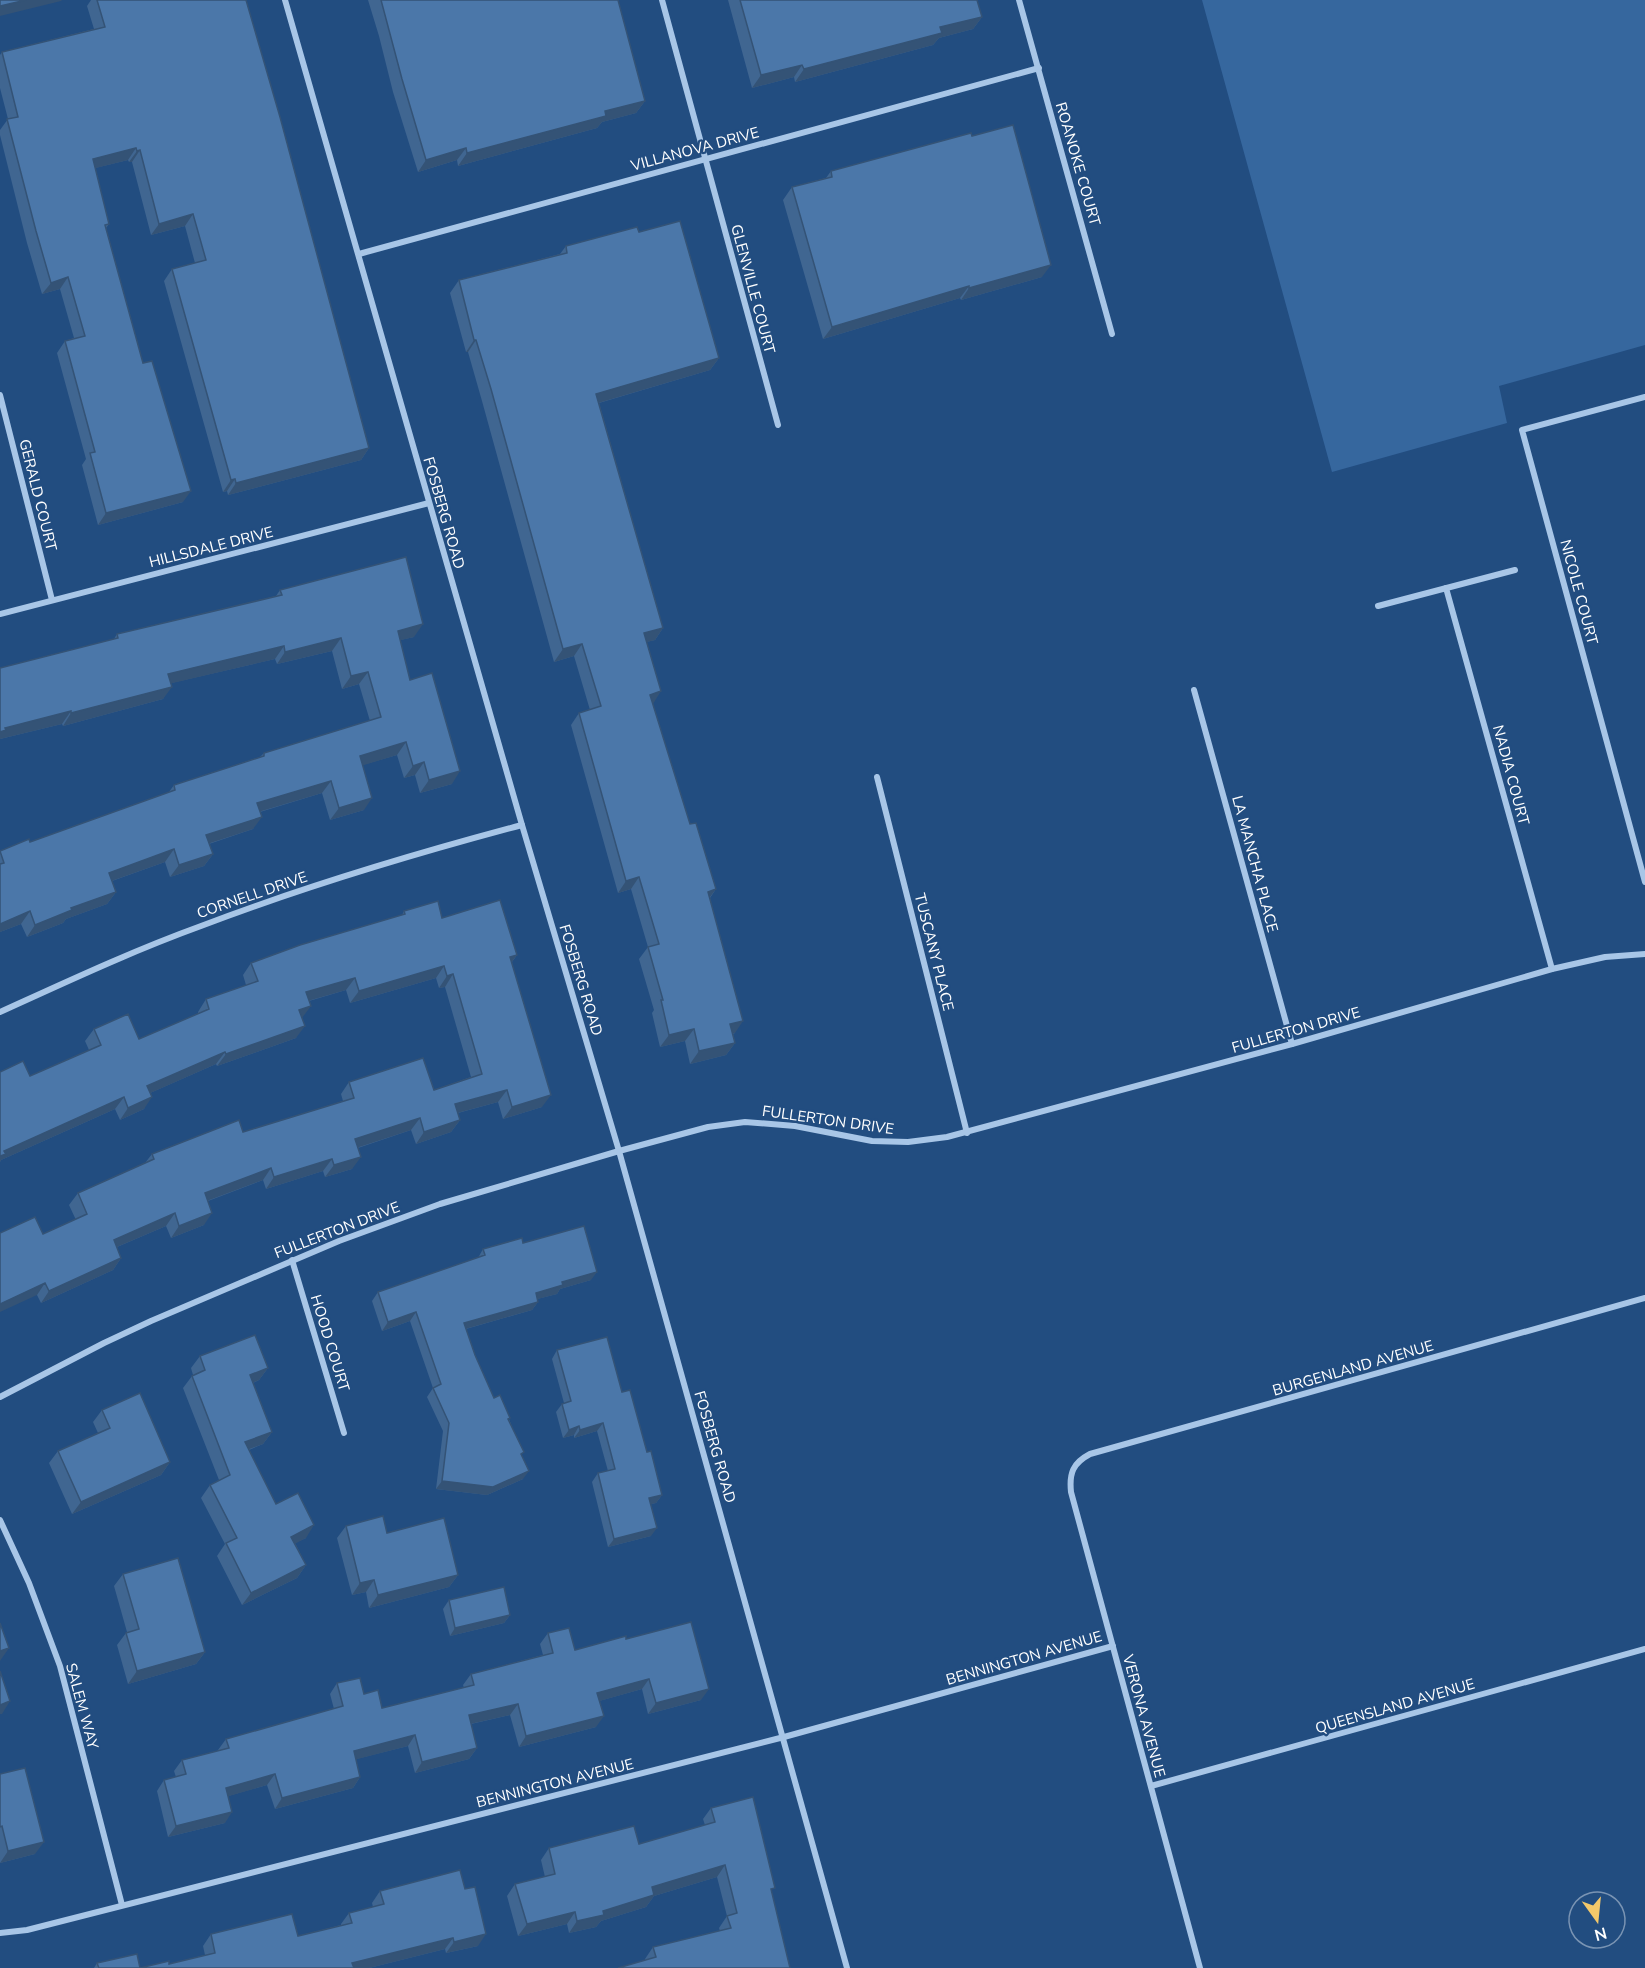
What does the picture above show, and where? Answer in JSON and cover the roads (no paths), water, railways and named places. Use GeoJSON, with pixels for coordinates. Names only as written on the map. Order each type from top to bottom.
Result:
{"type":"FeatureCollection","features":[{"type":"Feature","properties":{"kind":"street","name":"FOSBERG ROAD"},"geometry":{"type":"LineString","coordinates":[[285,0],[522,825],[619,1151],[847,1968]]}},
{"type":"Feature","properties":{"kind":"street","name":"GLENVILLE COURT"},"geometry":{"type":"LineString","coordinates":[[662,0],[778,425]]}},
{"type":"Feature","properties":{"kind":"street","name":"ROANOKE COURT"},"geometry":{"type":"LineString","coordinates":[[1019,0],[1113,334]]}},
{"type":"Feature","properties":{"kind":"street","name":"VILLANOVA DRIVE"},"geometry":{"type":"LineString","coordinates":[[358,254],[1039,68]]}},
{"type":"Feature","properties":{"kind":"street","name":"GERALD COURT"},"geometry":{"type":"LineString","coordinates":[[0,396],[52,600]]}},
{"type":"Feature","properties":{"kind":"street","name":"NICOLE COURT"},"geometry":{"type":"LineString","coordinates":[[1645,397],[1522,430],[1645,882]]}},
{"type":"Feature","properties":{"kind":"street","name":"HILLSDALE DRIVE"},"geometry":{"type":"LineString","coordinates":[[0,614],[429,503]]}},
{"type":"Feature","properties":{"kind":"street"},"geometry":{"type":"LineString","coordinates":[[1378,606],[1515,570]]}},
{"type":"Feature","properties":{"kind":"street","name":"NADIA COURT"},"geometry":{"type":"LineString","coordinates":[[1446,588],[1552,969]]}},
{"type":"Feature","properties":{"kind":"street","name":"LA MANCHA PLACE"},"geometry":{"type":"LineString","coordinates":[[1194,690],[1292,1044]]}},
{"type":"Feature","properties":{"kind":"street","name":"TUSCANY PLACE"},"geometry":{"type":"LineString","coordinates":[[877,777],[968,1133]]}},
{"type":"Feature","properties":{"kind":"street","name":"CORNELL DRIVE"},"geometry":{"type":"LineString","coordinates":[[0,1012],[123,957],[285,895],[397,860],[522,825]]}},
{"type":"Feature","properties":{"kind":"street","name":"FULLERTON DRIVE"},"geometry":{"type":"LineString","coordinates":[[0,1397],[104,1343],[292,1260],[383,1223],[619,1151],[708,1127],[745,1122],[795,1126],[872,1141],[928,1141],[968,1133],[1292,1044],[1552,969],[1605,957],[1645,954]]}},
{"type":"Feature","properties":{"kind":"street","name":"HOOD COURT"},"geometry":{"type":"LineString","coordinates":[[292,1260],[344,1432]]}},
{"type":"Feature","properties":{"kind":"street","name":"BURGENLAND AVENUE"},"geometry":{"type":"LineString","coordinates":[[1071,1469],[1079,1460],[1090,1454],[1645,1298]]}},
{"type":"Feature","properties":{"kind":"street","name":"VERONA AVENUE"},"geometry":{"type":"LineString","coordinates":[[1071,1469],[1071,1492],[1200,1968]]}},
{"type":"Feature","properties":{"kind":"street","name":"SALEM WAY"},"geometry":{"type":"LineString","coordinates":[[0,1520],[29,1583],[60,1666],[122,1905]]}},
{"type":"Feature","properties":{"kind":"street","name":"BENNINGTON AVENUE"},"geometry":{"type":"LineString","coordinates":[[0,1933],[27,1930],[784,1737],[1113,1646]]}},
{"type":"Feature","properties":{"kind":"street","name":"QUEENSLAND AVENUE"},"geometry":{"type":"LineString","coordinates":[[1151,1786],[1645,1649]]}}]}
